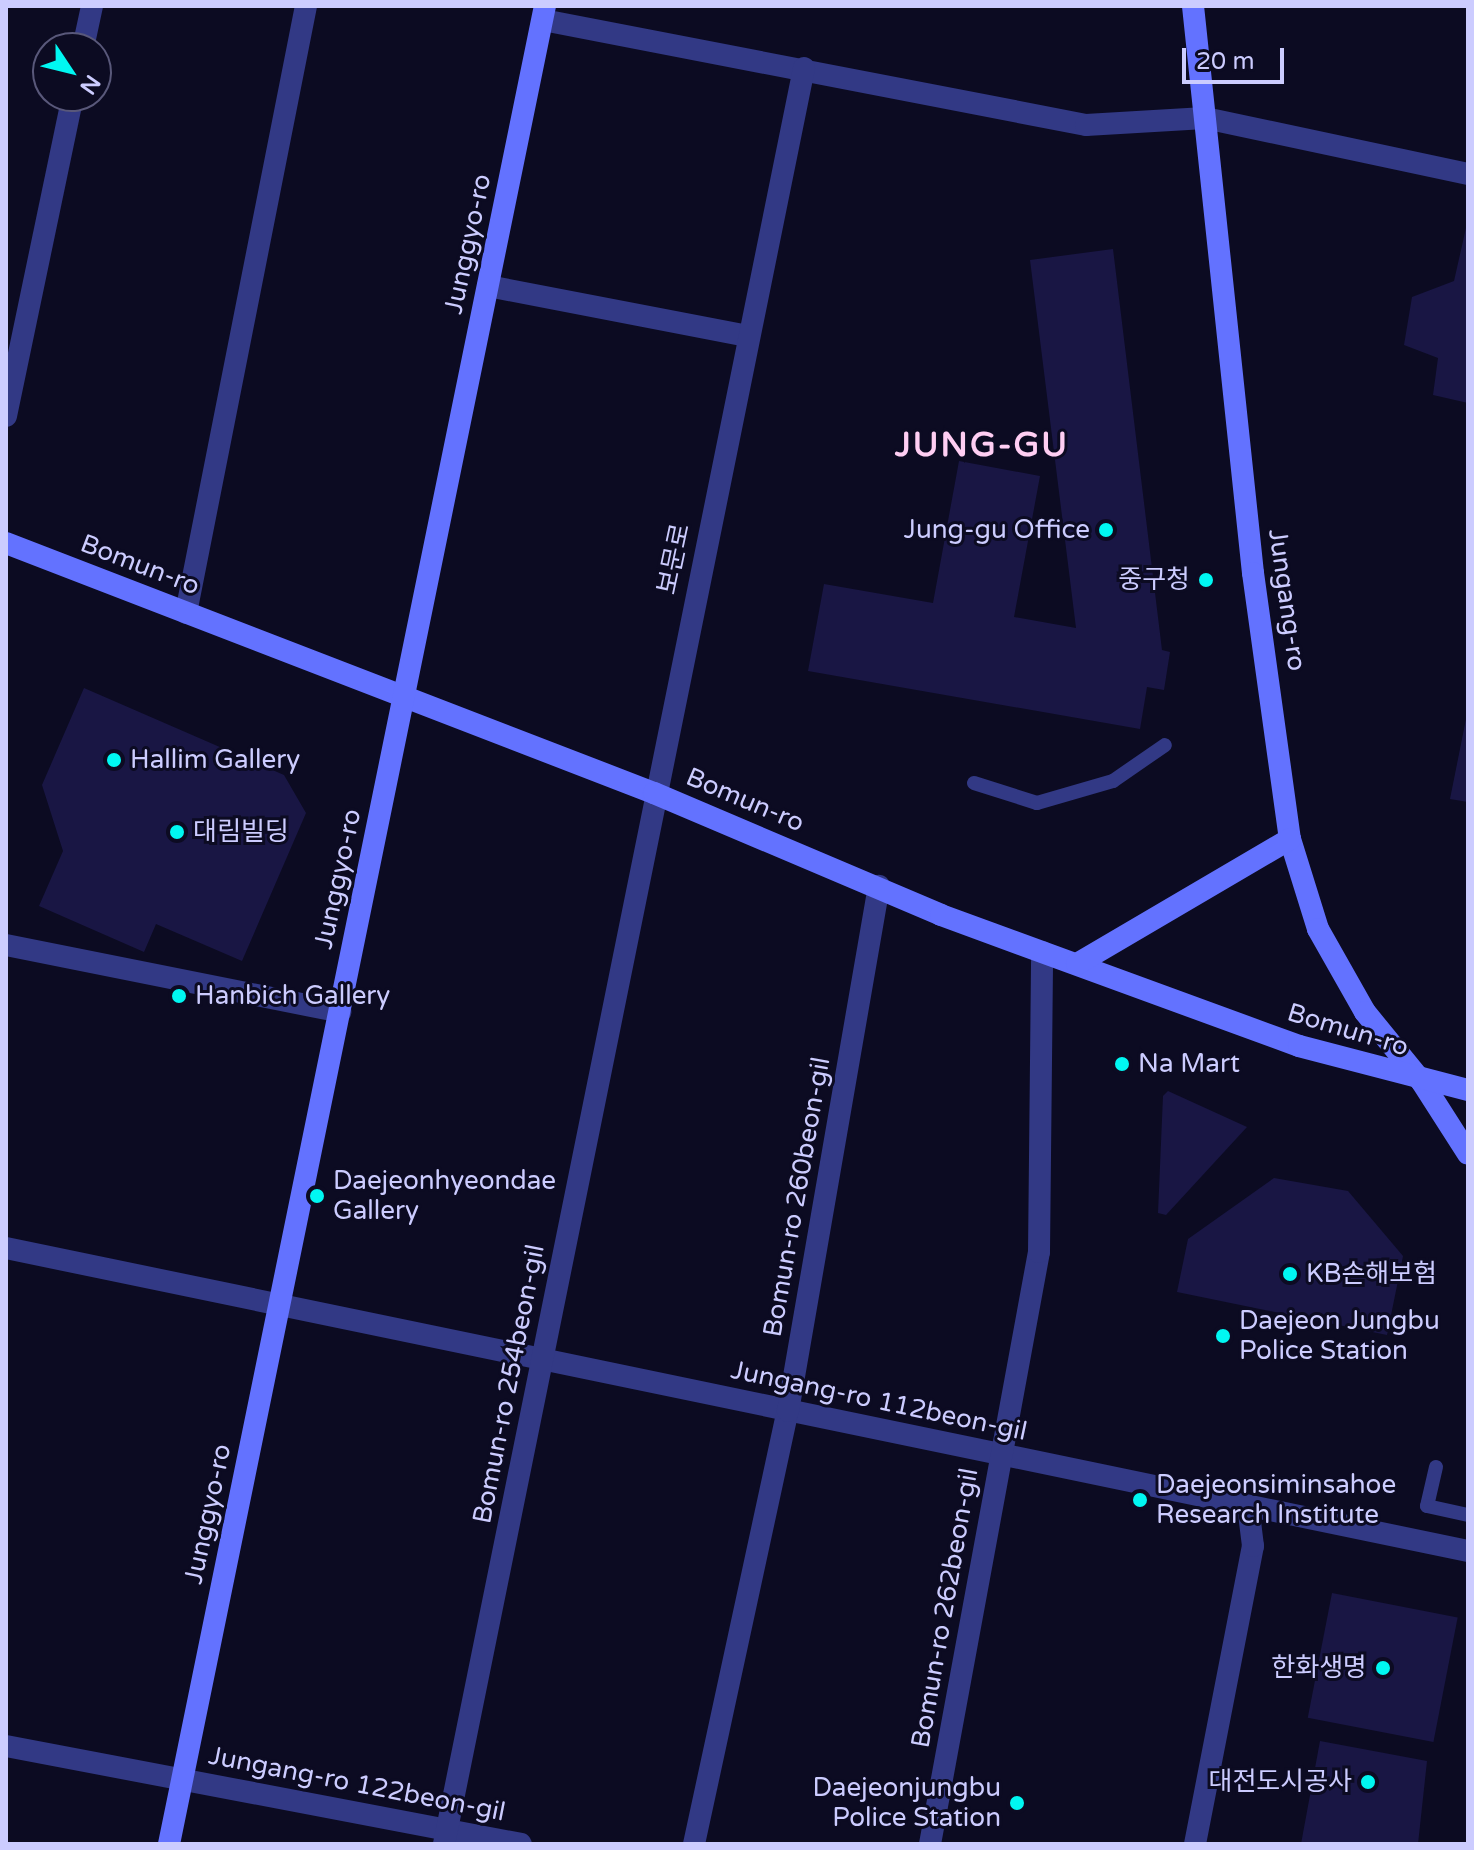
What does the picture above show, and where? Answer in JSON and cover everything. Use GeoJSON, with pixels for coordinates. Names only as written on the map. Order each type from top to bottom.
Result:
{"type":"FeatureCollection","features":[{"type":"Feature","properties":{"kind":"main road","name":"Jungang-ro"},"geometry":{"type":"LineString","coordinates":[[1193,6],[1253,573],[1290,839],[1318,929],[1365,1012],[1422,1082],[1468,1154]]}},
{"type":"Feature","properties":{"kind":"main road","name":"Junggyo-ro"},"geometry":{"type":"LineString","coordinates":[[169,1844],[544,13]]}},
{"type":"Feature","properties":{"kind":"main road","name":"Bomun-ro"},"geometry":{"type":"LineString","coordinates":[[6,543],[654,793],[1042,952],[1299,1046],[1422,1082],[1468,1090]]}},
{"type":"Feature","properties":{"kind":"main road"},"geometry":{"type":"LineString","coordinates":[[1077,964],[1290,839]]}},
{"type":"Feature","properties":{"kind":"street"},"geometry":{"type":"LineString","coordinates":[[86,32],[92,6]]}},
{"type":"Feature","properties":{"kind":"street"},"geometry":{"type":"LineString","coordinates":[[186,613],[306,6]]}},
{"type":"Feature","properties":{"kind":"street","name":"Junggyo-ro"},"geometry":{"type":"LineString","coordinates":[[544,13],[1086,125],[1205,118],[1468,174]]}},
{"type":"Feature","properties":{"kind":"street","name":"보문로"},"geometry":{"type":"LineString","coordinates":[[654,793],[804,68]]}},
{"type":"Feature","properties":{"kind":"street"},"geometry":{"type":"LineString","coordinates":[[6,416],[70,112]]}},
{"type":"Feature","properties":{"kind":"street"},"geometry":{"type":"LineString","coordinates":[[488,286],[748,336]]}},
{"type":"Feature","properties":{"kind":"street","name":"Bomun-ro 254beon-gil"},"geometry":{"type":"LineString","coordinates":[[446,1837],[654,793]]}},
{"type":"Feature","properties":{"kind":"street","name":"Bomun-ro 260beon-gil"},"geometry":{"type":"LineString","coordinates":[[694,1844],[788,1411],[879,886]]}},
{"type":"Feature","properties":{"kind":"street"},"geometry":{"type":"LineString","coordinates":[[6,945],[340,1012]]}},
{"type":"Feature","properties":{"kind":"street","name":"Bomun-ro 262beon-gil"},"geometry":{"type":"LineString","coordinates":[[930,1844],[1039,1252],[1042,952]]}},
{"type":"Feature","properties":{"kind":"street","name":"Jungang-ro 112beon-gil"},"geometry":{"type":"LineString","coordinates":[[6,1248],[1468,1551]]}},
{"type":"Feature","properties":{"kind":"street"},"geometry":{"type":"LineString","coordinates":[[1195,1844],[1253,1546],[1248,1506]]}},
{"type":"Feature","properties":{"kind":"street","name":"Jungang-ro 122beon-gil"},"geometry":{"type":"LineString","coordinates":[[6,1746],[183,1779],[446,1837],[521,1844]]}},
{"type":"Feature","properties":{"kind":"lane"},"geometry":{"type":"LineString","coordinates":[[974,783],[1037,803],[1113,781],[1165,745]]}},
{"type":"Feature","properties":{"kind":"lane"},"geometry":{"type":"LineString","coordinates":[[1436,1467],[1427,1506],[1468,1515]]}},
{"type":"Feature","properties":{"kind":"building"},"geometry":{"type":"Polygon","coordinates":[[[1468,219],[1468,403],[1433,395],[1438,358],[1404,345],[1412,297],[1454,281],[1468,219]]]}},
{"type":"Feature","properties":{"kind":"building","name":"Jung-gu Office"},"geometry":{"type":"Polygon","coordinates":[[[1113,249],[1162,650],[1170,652],[1164,690],[1147,687],[1140,729],[808,671],[824,584],[933,603],[959,461],[1040,476],[1014,617],[1076,628],[1030,260],[1113,249]]]}},
{"type":"Feature","properties":{"kind":"building","name":"대림빌딩"},"geometry":{"type":"Polygon","coordinates":[[[84,688],[284,775],[306,813],[242,961],[156,924],[144,952],[39,906],[63,851],[42,785],[84,688]]]}},
{"type":"Feature","properties":{"kind":"building"},"geometry":{"type":"Polygon","coordinates":[[[1468,709],[1468,802],[1450,799],[1468,709]]]}},
{"type":"Feature","properties":{"kind":"building"},"geometry":{"type":"Polygon","coordinates":[[[1168,1091],[1247,1127],[1166,1215],[1158,1213],[1163,1096],[1168,1091]]]}},
{"type":"Feature","properties":{"kind":"building","name":"KB손해보험"},"geometry":{"type":"Polygon","coordinates":[[[1274,1178],[1348,1191],[1403,1256],[1387,1335],[1177,1292],[1188,1239],[1274,1178]]]}},
{"type":"Feature","properties":{"kind":"building","name":"한화생명"},"geometry":{"type":"Polygon","coordinates":[[[1332,1593],[1458,1617],[1433,1742],[1308,1718],[1332,1593]]]}},
{"type":"Feature","properties":{"kind":"building","name":"대전도시공사"},"geometry":{"type":"Polygon","coordinates":[[[1320,1741],[1427,1761],[1418,1844],[1301,1844],[1320,1741]]]}},
{"type":"Feature","properties":{"kind":"place","name":"Jung-gu Office"},"geometry":{"type":"Point","coordinates":[1106,530]}},
{"type":"Feature","properties":{"kind":"place","name":"중구청"},"geometry":{"type":"Point","coordinates":[1206,580]}},
{"type":"Feature","properties":{"kind":"place","name":"Hallim Gallery"},"geometry":{"type":"Point","coordinates":[114,760]}},
{"type":"Feature","properties":{"kind":"place","name":"대림빌딩"},"geometry":{"type":"Point","coordinates":[177,832]}},
{"type":"Feature","properties":{"kind":"place","name":"Hanbich Gallery"},"geometry":{"type":"Point","coordinates":[179,996]}},
{"type":"Feature","properties":{"kind":"place","name":"Na Mart"},"geometry":{"type":"Point","coordinates":[1122,1064]}},
{"type":"Feature","properties":{"kind":"place","name":"Daejeonhyeondae Gallery"},"geometry":{"type":"Point","coordinates":[317,1196]}},
{"type":"Feature","properties":{"kind":"place","name":"KB손해보험"},"geometry":{"type":"Point","coordinates":[1290,1274]}},
{"type":"Feature","properties":{"kind":"place","name":"Daejeon Jungbu Police Station"},"geometry":{"type":"Point","coordinates":[1223,1336]}},
{"type":"Feature","properties":{"kind":"place","name":"Daejeonsiminsahoe Research Institute"},"geometry":{"type":"Point","coordinates":[1140,1500]}},
{"type":"Feature","properties":{"kind":"place","name":"한화생명"},"geometry":{"type":"Point","coordinates":[1383,1668]}},
{"type":"Feature","properties":{"kind":"place","name":"대전도시공사"},"geometry":{"type":"Point","coordinates":[1368,1782]}},
{"type":"Feature","properties":{"kind":"place","name":"Daejeonjungbu Police Station"},"geometry":{"type":"Point","coordinates":[1017,1803]}},
{"type":"Feature","properties":{"kind":"district","name":"JUNG-GU"},"geometry":{"type":"Point","coordinates":[982,446]}}]}
